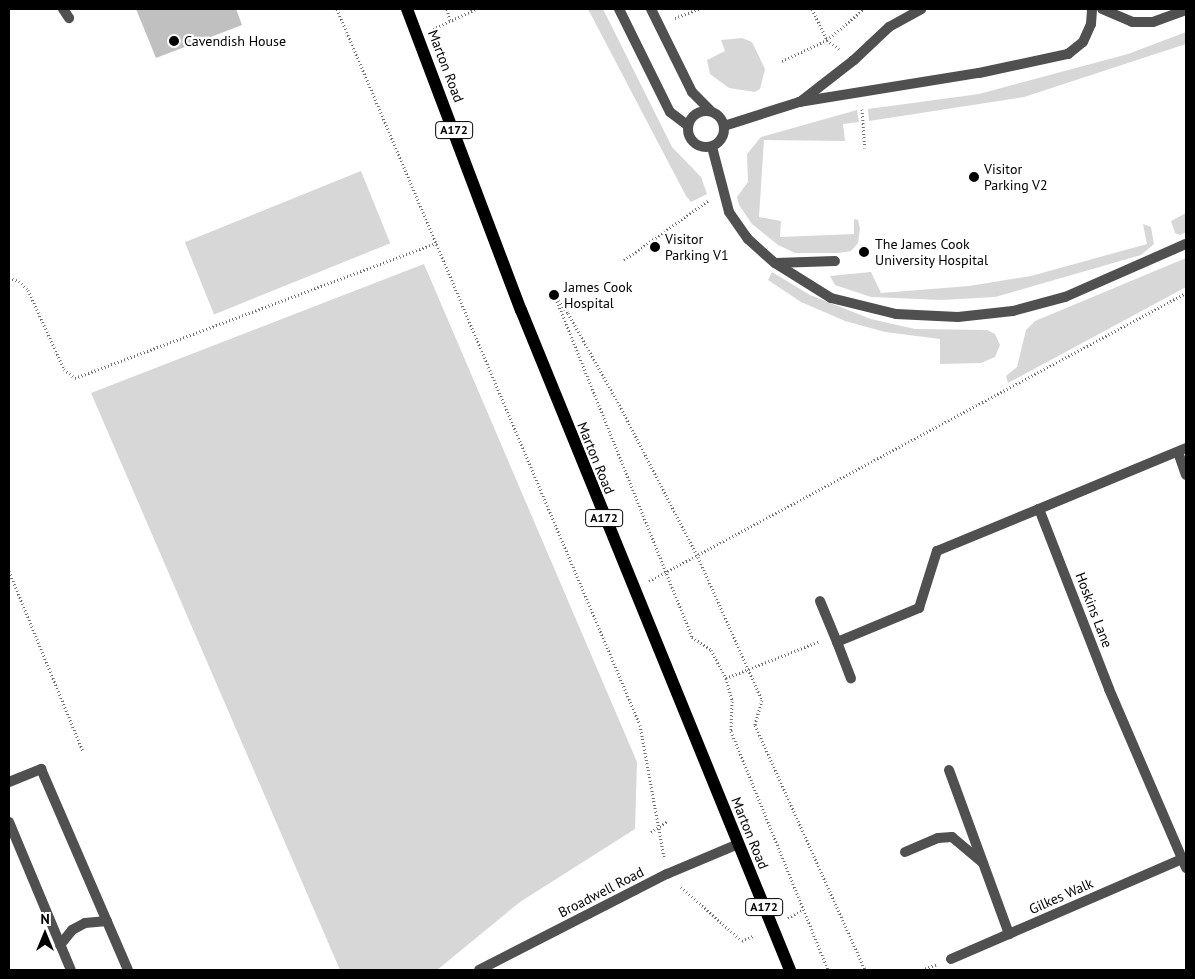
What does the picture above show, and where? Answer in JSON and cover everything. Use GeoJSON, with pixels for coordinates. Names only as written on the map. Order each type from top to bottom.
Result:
{"type":"FeatureCollection","features":[{"type":"Feature","properties":{"kind":"main road","name":"Marton Road"},"geometry":{"type":"LineString","coordinates":[[412,13],[520,310],[790,970]]}},
{"type":"Feature","properties":{"kind":"street"},"geometry":{"type":"LineString","coordinates":[[619,9],[670,112],[687,125],[691,141],[702,148],[712,147],[724,136],[724,126],[721,117],[710,110],[692,92],[651,9]]}},
{"type":"Feature","properties":{"kind":"street"},"geometry":{"type":"LineString","coordinates":[[799,102],[854,60],[889,27],[921,9]]}},
{"type":"Feature","properties":{"kind":"street"},"geometry":{"type":"LineString","coordinates":[[724,126],[799,102],[960,76],[1068,54],[1083,42],[1092,24],[1092,9]]}},
{"type":"Feature","properties":{"kind":"street"},"geometry":{"type":"LineString","coordinates":[[1102,9],[1132,22],[1154,22],[1186,10]]}},
{"type":"Feature","properties":{"kind":"street"},"geometry":{"type":"LineString","coordinates":[[687,125],[694,114],[710,110]]}},
{"type":"Feature","properties":{"kind":"street"},"geometry":{"type":"LineString","coordinates":[[712,147],[722,193],[729,212],[748,239],[776,263],[831,298],[896,314],[958,317],[1013,311],[1065,297],[1186,244]]}},
{"type":"Feature","properties":{"kind":"street"},"geometry":{"type":"LineString","coordinates":[[776,263],[835,262]]}},
{"type":"Feature","properties":{"kind":"street"},"geometry":{"type":"LineString","coordinates":[[835,639],[919,608],[937,551],[1182,450],[1186,475]]}},
{"type":"Feature","properties":{"kind":"street","name":"Hoskins Lane"},"geometry":{"type":"LineString","coordinates":[[1039,509],[1109,689],[1184,864]]}},
{"type":"Feature","properties":{"kind":"street"},"geometry":{"type":"LineString","coordinates":[[820,600],[851,678]]}},
{"type":"Feature","properties":{"kind":"street"},"geometry":{"type":"LineString","coordinates":[[9,782],[41,769],[128,970]]}},
{"type":"Feature","properties":{"kind":"street"},"geometry":{"type":"LineString","coordinates":[[949,770],[1009,934]]}},
{"type":"Feature","properties":{"kind":"street"},"geometry":{"type":"LineString","coordinates":[[9,822],[71,970]]}},
{"type":"Feature","properties":{"kind":"street"},"geometry":{"type":"LineString","coordinates":[[905,852],[938,838],[952,836],[983,864]]}},
{"type":"Feature","properties":{"kind":"street","name":"Broadwell Road"},"geometry":{"type":"LineString","coordinates":[[479,970],[667,874],[738,844]]}},
{"type":"Feature","properties":{"kind":"street","name":"Gilkes Walk"},"geometry":{"type":"LineString","coordinates":[[952,958],[1184,864]]}},
{"type":"Feature","properties":{"kind":"street"},"geometry":{"type":"LineString","coordinates":[[60,945],[72,930],[85,923],[107,921]]}},
{"type":"Feature","properties":{"kind":"path"},"geometry":{"type":"LineString","coordinates":[[337,9],[640,725],[667,874],[742,941]]}},
{"type":"Feature","properties":{"kind":"path"},"geometry":{"type":"LineString","coordinates":[[447,9],[450,21]]}},
{"type":"Feature","properties":{"kind":"path"},"geometry":{"type":"LineString","coordinates":[[419,36],[476,9]]}},
{"type":"Feature","properties":{"kind":"path"},"geometry":{"type":"LineString","coordinates":[[684,16],[699,9]]}},
{"type":"Feature","properties":{"kind":"path"},"geometry":{"type":"LineString","coordinates":[[812,9],[827,40]]}},
{"type":"Feature","properties":{"kind":"path"},"geometry":{"type":"LineString","coordinates":[[782,60],[827,40],[864,9]]}},
{"type":"Feature","properties":{"kind":"path"},"geometry":{"type":"LineString","coordinates":[[624,260],[722,193]]}},
{"type":"Feature","properties":{"kind":"path"},"geometry":{"type":"LineString","coordinates":[[9,278],[19,281],[28,290],[64,369],[75,378],[437,243]]}},
{"type":"Feature","properties":{"kind":"path"},"geometry":{"type":"LineString","coordinates":[[633,590],[698,557],[1186,293]]}},
{"type":"Feature","properties":{"kind":"path"},"geometry":{"type":"LineString","coordinates":[[828,970],[732,731],[732,701],[726,678],[711,650],[692,637],[668,572],[554,295],[568,313],[621,408],[698,557],[747,671],[762,700],[755,725],[865,970]]}},
{"type":"Feature","properties":{"kind":"path"},"geometry":{"type":"LineString","coordinates":[[9,571],[83,751]]}},
{"type":"Feature","properties":{"kind":"path"},"geometry":{"type":"LineString","coordinates":[[726,678],[835,639]]}},
{"type":"Feature","properties":{"kind":"path"},"geometry":{"type":"LineString","coordinates":[[651,832],[668,821]]}},
{"type":"Feature","properties":{"kind":"shaded area"},"geometry":{"type":"Polygon","coordinates":[[[588,9],[603,9],[672,147],[701,177],[707,194],[691,202],[686,196],[588,9]]]}},
{"type":"Feature","properties":{"kind":"shaded area"},"geometry":{"type":"Polygon","coordinates":[[[1186,32],[1186,44],[1024,97],[869,121],[868,109],[979,94],[1128,54],[1186,32]]]}},
{"type":"Feature","properties":{"kind":"shaded area"},"geometry":{"type":"Polygon","coordinates":[[[742,38],[752,42],[765,69],[760,89],[755,92],[729,88],[710,74],[707,60],[725,51],[721,40],[742,38]]]}},
{"type":"Feature","properties":{"kind":"shaded area"},"geometry":{"type":"Polygon","coordinates":[[[857,110],[859,122],[843,124],[845,141],[764,140],[759,217],[781,221],[780,237],[854,234],[854,219],[858,220],[860,229],[858,243],[851,251],[838,253],[795,253],[778,245],[752,224],[739,205],[737,197],[748,182],[747,154],[761,137],[857,110]]]}},
{"type":"Feature","properties":{"kind":"shaded area"},"geometry":{"type":"Polygon","coordinates":[[[361,171],[390,243],[214,314],[185,242],[361,171]]]}},
{"type":"Feature","properties":{"kind":"shaded area"},"geometry":{"type":"Polygon","coordinates":[[[1186,213],[1186,232],[1180,235],[1175,233],[1171,221],[1186,213]]]}},
{"type":"Feature","properties":{"kind":"shaded area"},"geometry":{"type":"Polygon","coordinates":[[[1143,224],[1151,227],[1154,244],[1141,255],[995,297],[942,300],[871,297],[835,285],[830,276],[871,272],[881,293],[969,286],[1031,276],[1147,244],[1143,224]]]}},
{"type":"Feature","properties":{"kind":"shaded area"},"geometry":{"type":"Polygon","coordinates":[[[1186,258],[1186,287],[1008,383],[1006,376],[1017,367],[1026,330],[1035,321],[1186,258]]]}},
{"type":"Feature","properties":{"kind":"shaded area"},"geometry":{"type":"Polygon","coordinates":[[[424,264],[637,762],[635,829],[520,902],[437,970],[340,970],[91,393],[424,264]]]}},
{"type":"Feature","properties":{"kind":"shaded area"},"geometry":{"type":"Polygon","coordinates":[[[772,272],[810,295],[871,319],[915,329],[987,330],[995,334],[1000,345],[995,357],[981,363],[940,364],[940,339],[885,332],[845,321],[801,302],[768,280],[772,272]]]}},
{"type":"Feature","properties":{"kind":"building","name":"Cavendish House"},"geometry":{"type":"Polygon","coordinates":[[[136,9],[236,9],[242,25],[156,58],[136,9]]]}},
{"type":"Feature","properties":{"kind":"place","name":"Cavendish House"},"geometry":{"type":"Point","coordinates":[174,41]}},
{"type":"Feature","properties":{"kind":"place","name":"Visitor Parking V2"},"geometry":{"type":"Point","coordinates":[974,177]}},
{"type":"Feature","properties":{"kind":"place","name":"Visitor Parking V1"},"geometry":{"type":"Point","coordinates":[655,247]}},
{"type":"Feature","properties":{"kind":"place","name":"The James Cook University Hospital"},"geometry":{"type":"Point","coordinates":[864,252]}},
{"type":"Feature","properties":{"kind":"place","name":"James Cook Hospital"},"geometry":{"type":"Point","coordinates":[554,295]}}]}
